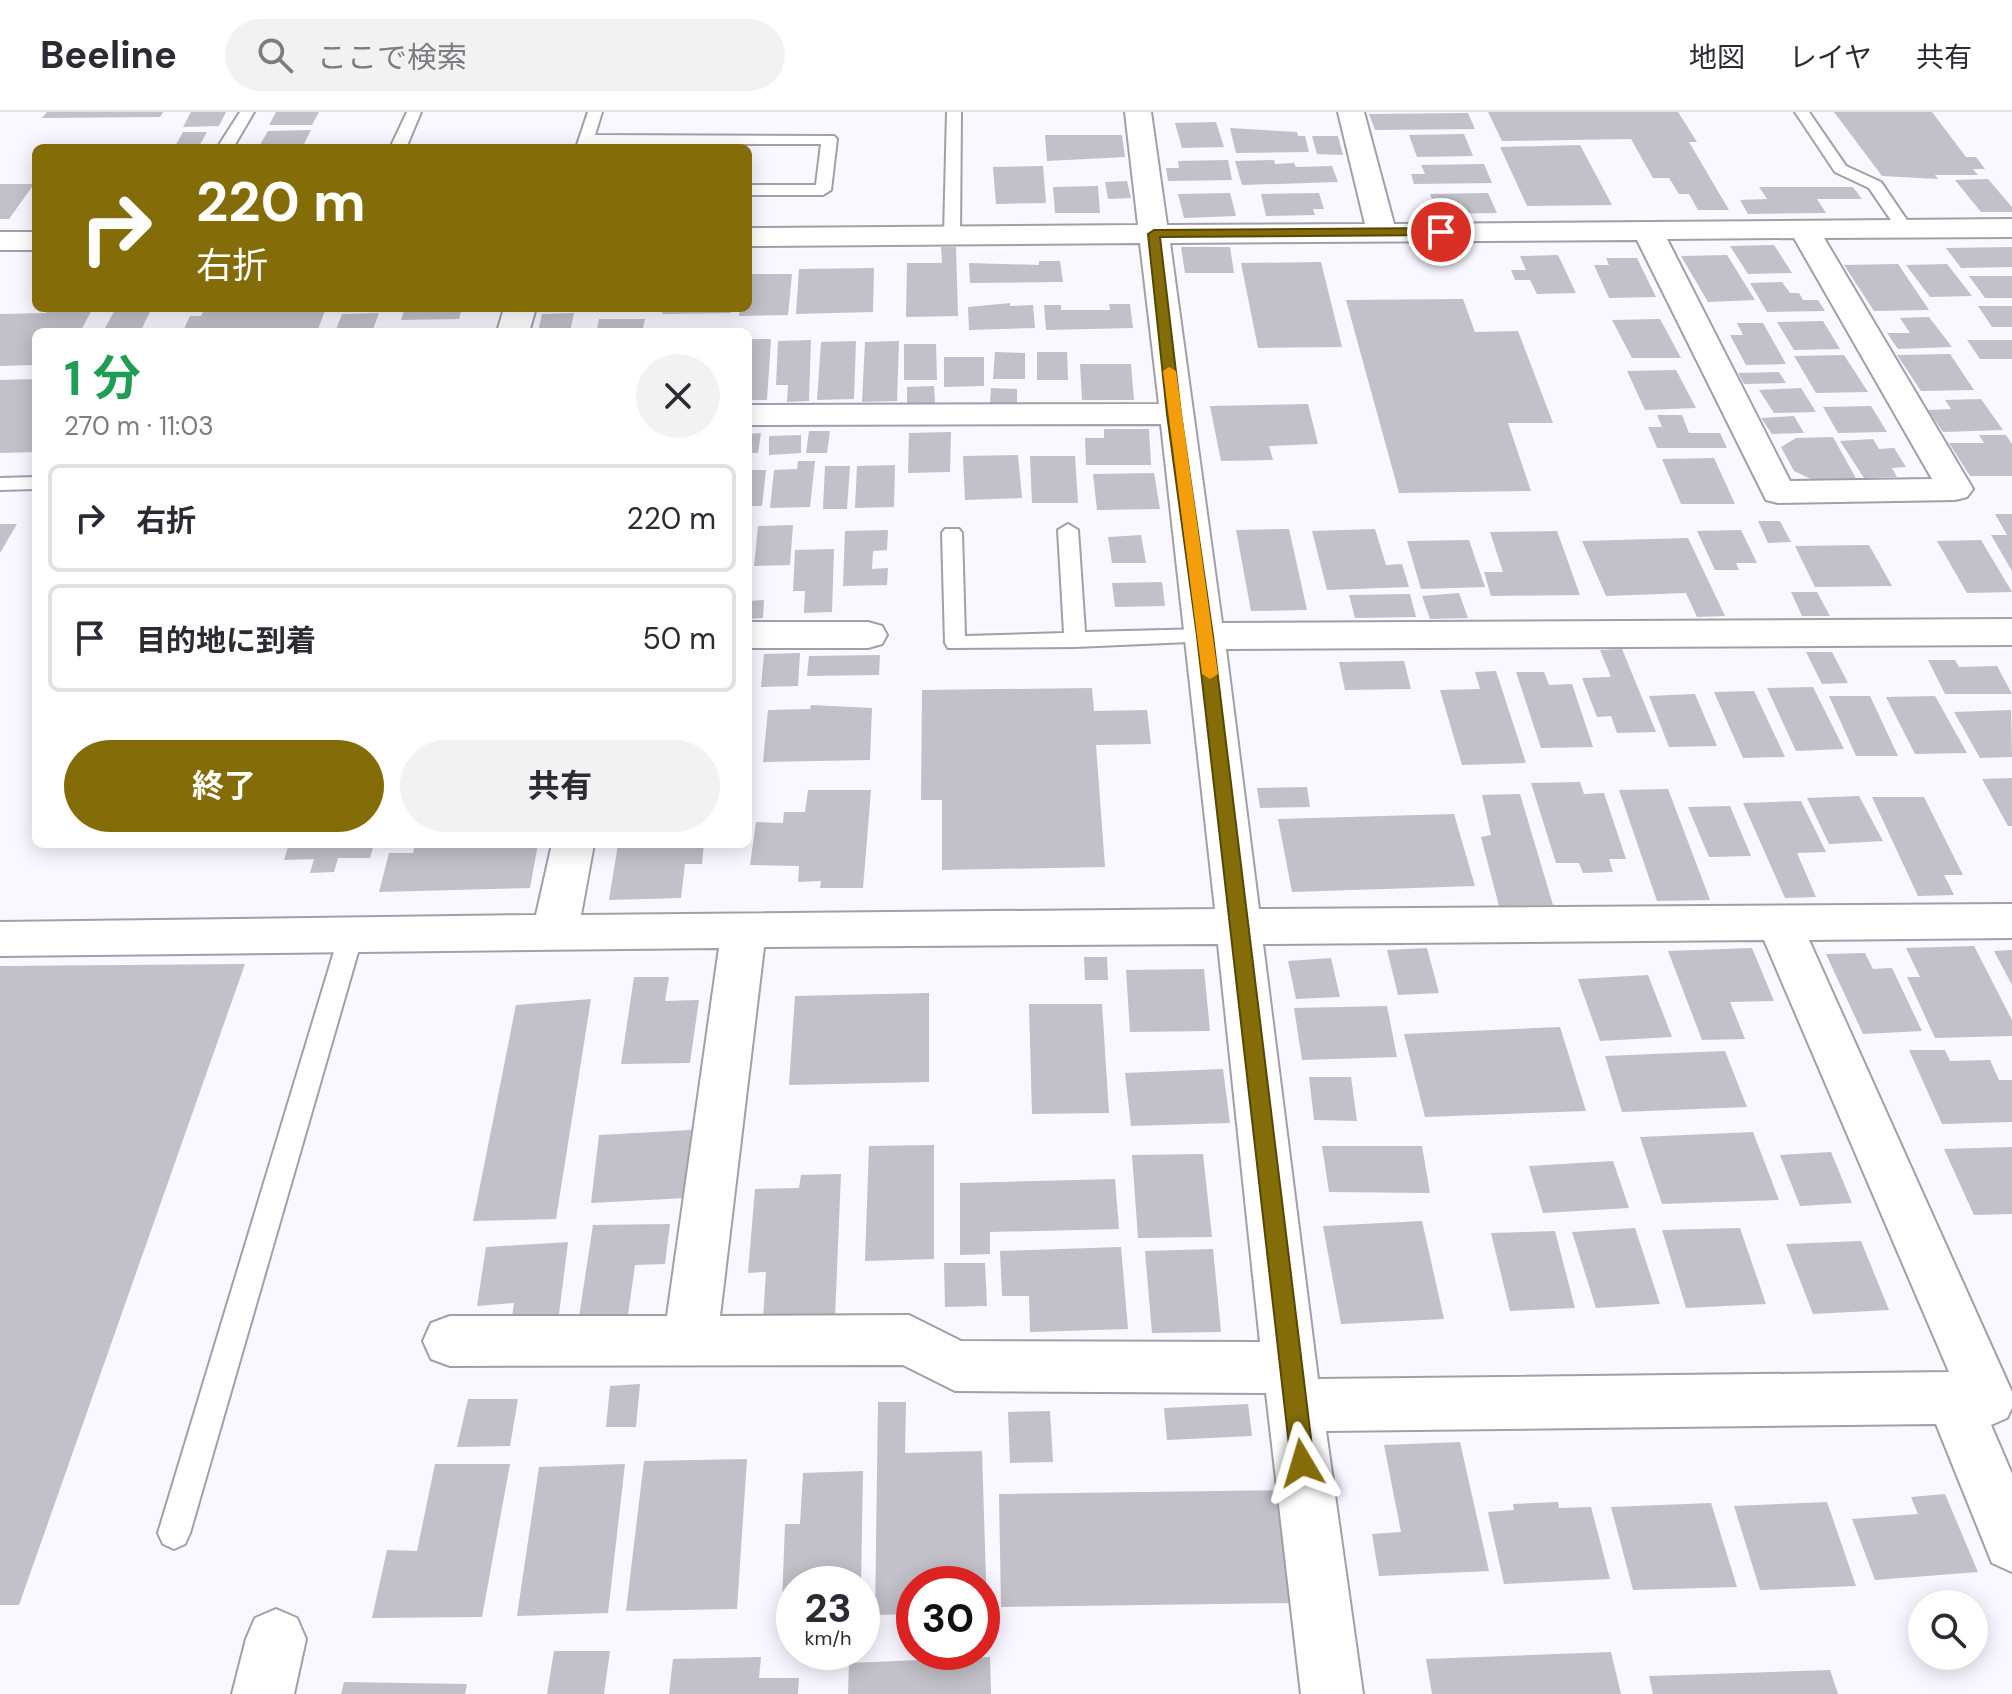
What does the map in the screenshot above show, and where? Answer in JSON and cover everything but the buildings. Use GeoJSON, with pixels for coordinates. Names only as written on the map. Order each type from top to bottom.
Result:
{"type":"FeatureCollection","features":[{"type":"Feature","properties":{"kind":"street"},"geometry":{"type":"LineString","coordinates":[[1138,112],[1174,414],[1205,636],[1332,1694]]}},
{"type":"Feature","properties":{"kind":"street"},"geometry":{"type":"LineString","coordinates":[[1351,112],[1382,232]]}},
{"type":"Feature","properties":{"kind":"street"},"geometry":{"type":"LineString","coordinates":[[752,237],[2012,228]]}},
{"type":"Feature","properties":{"kind":"street"},"geometry":{"type":"LineString","coordinates":[[1648,231],[1778,492],[1955,489],[1804,230]]}},
{"type":"Feature","properties":{"kind":"street"},"geometry":{"type":"LineString","coordinates":[[0,241],[32,241]]}},
{"type":"Feature","properties":{"kind":"street"},"geometry":{"type":"LineString","coordinates":[[752,415],[1174,414]]}},
{"type":"Feature","properties":{"kind":"street"},"geometry":{"type":"LineString","coordinates":[[1205,636],[2012,632]]}},
{"type":"Feature","properties":{"kind":"street"},"geometry":{"type":"LineString","coordinates":[[752,635],[868,635]]}},
{"type":"Feature","properties":{"kind":"street"},"geometry":{"type":"LineString","coordinates":[[555,932],[572,848]]}},
{"type":"Feature","properties":{"kind":"street"},"geometry":{"type":"LineString","coordinates":[[0,939],[2012,921]]}},
{"type":"Feature","properties":{"kind":"street"},"geometry":{"type":"LineString","coordinates":[[450,1341],[909,1340],[955,1366],[1293,1387],[1988,1400],[1779,923]]}},
{"type":"Feature","properties":{"kind":"street"},"geometry":{"type":"LineString","coordinates":[[690,1342],[744,930]]}},
{"type":"Feature","properties":{"kind":"street"},"geometry":{"type":"LineString","coordinates":[[1953,1398],[2012,1543]]}},
{"type":"Feature","properties":{"kind":"lane"},"geometry":{"type":"LineString","coordinates":[[227,144],[247,112]]}},
{"type":"Feature","properties":{"kind":"lane"},"geometry":{"type":"LineString","coordinates":[[400,144],[414,112]]}},
{"type":"Feature","properties":{"kind":"lane"},"geometry":{"type":"LineString","coordinates":[[595,112],[585,144],[829,139],[823,190],[752,190]]}},
{"type":"Feature","properties":{"kind":"lane"},"geometry":{"type":"LineString","coordinates":[[952,235],[954,112]]}},
{"type":"Feature","properties":{"kind":"lane"},"geometry":{"type":"LineString","coordinates":[[1802,112],[1840,169],[1875,185],[1905,229]]}},
{"type":"Feature","properties":{"kind":"lane"},"geometry":{"type":"LineString","coordinates":[[0,484],[32,483]]}},
{"type":"Feature","properties":{"kind":"lane"},"geometry":{"type":"LineString","coordinates":[[1068,530],[1075,640]]}},
{"type":"Feature","properties":{"kind":"lane"},"geometry":{"type":"LineString","coordinates":[[952,533],[955,643],[1205,636]]}},
{"type":"Feature","properties":{"kind":"lane"},"geometry":{"type":"LineString","coordinates":[[174,1533],[351,935]]}},
{"type":"Feature","properties":{"kind":"slow traffic"},"geometry":{"type":"LineString","coordinates":[[1169,371],[1210,674]]}},
{"type":"Feature","properties":{"kind":"route"},"geometry":{"type":"LineString","coordinates":[[1302,1463],[1205,636],[1174,414],[1154,234],[1441,232]]}}]}
